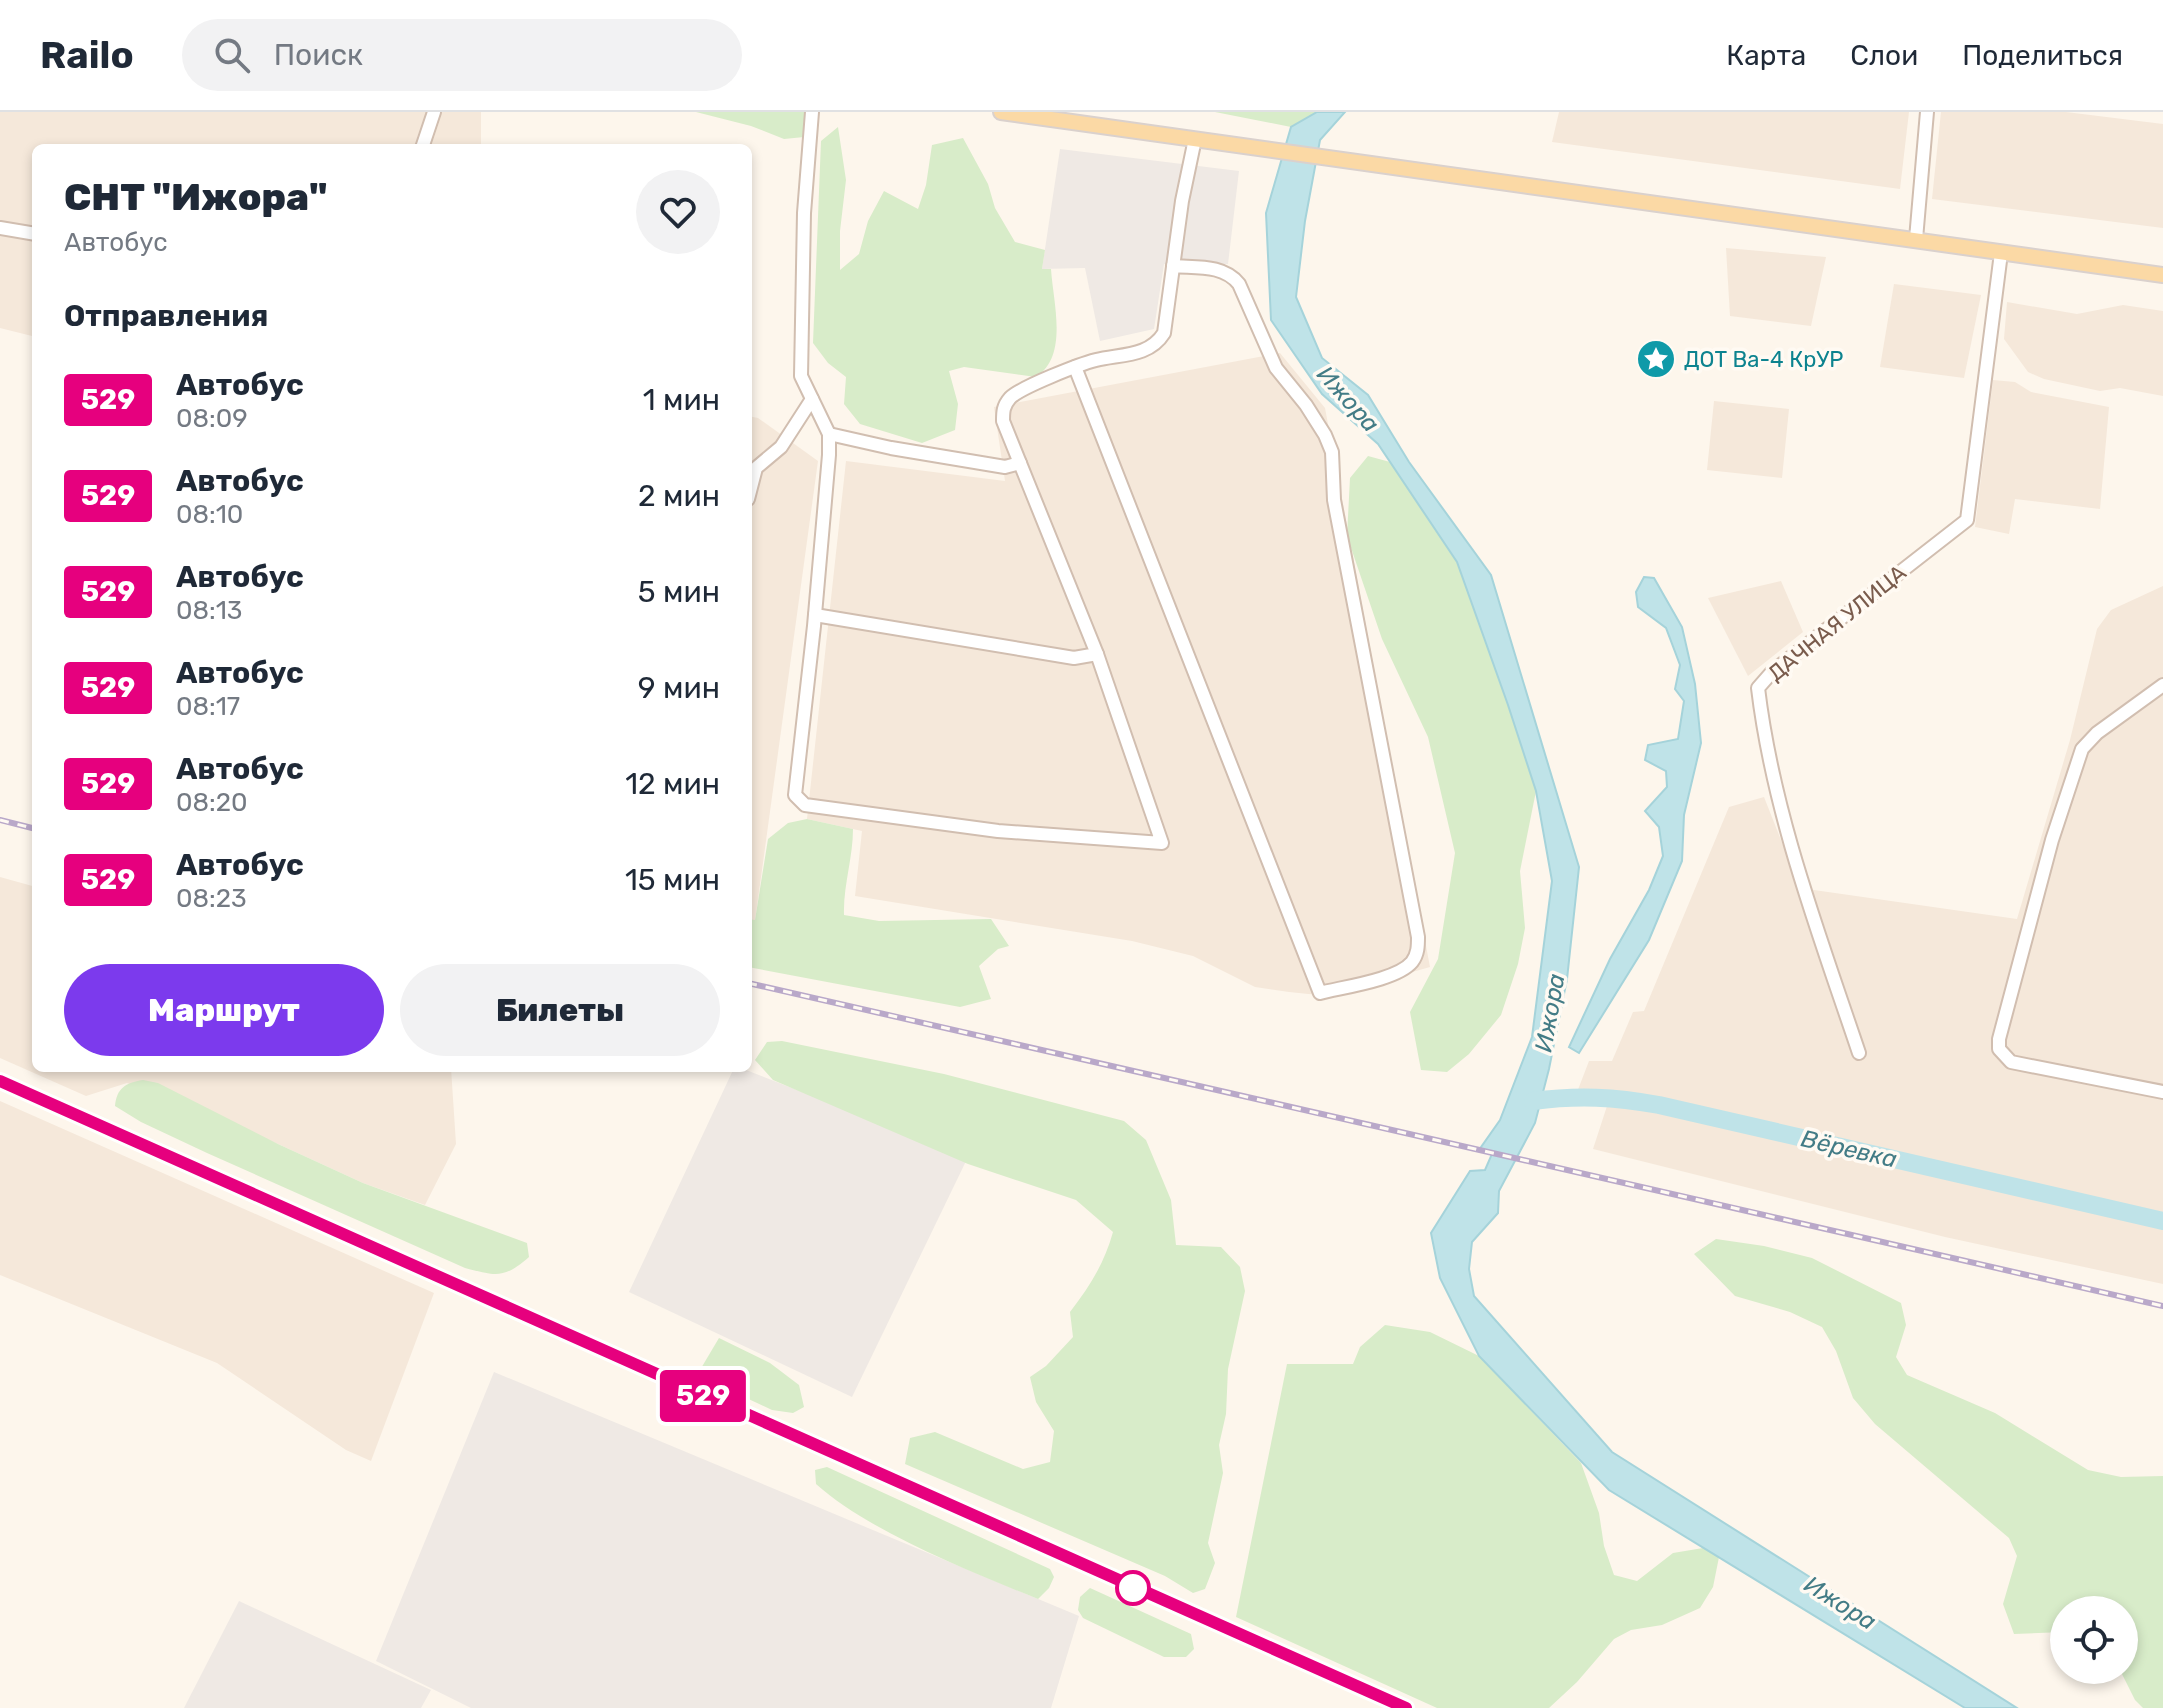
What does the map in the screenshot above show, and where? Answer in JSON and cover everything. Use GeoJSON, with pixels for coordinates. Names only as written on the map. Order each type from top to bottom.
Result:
{"type":"FeatureCollection","features":[{"type":"Feature","properties":{"kind":"main road"},"geometry":{"type":"LineString","coordinates":[[1001,112],[2163,275]]}},
{"type":"Feature","properties":{"kind":"street"},"geometry":{"type":"LineString","coordinates":[[423,144],[434,112]]}},
{"type":"Feature","properties":{"kind":"street"},"geometry":{"type":"LineString","coordinates":[[812,112],[804,213],[801,376],[829,434],[815,615],[795,795],[805,805],[998,831],[1162,843],[1097,654],[1003,421],[1003,408],[1012,396],[1075,367],[1094,360],[1144,351],[1157,344],[1164,333],[1182,201],[1195,139]]}},
{"type":"Feature","properties":{"kind":"street"},"geometry":{"type":"LineString","coordinates":[[1916,239],[1927,112]]}},
{"type":"Feature","properties":{"kind":"street"},"geometry":{"type":"LineString","coordinates":[[0,228],[32,233]]}},
{"type":"Feature","properties":{"kind":"street","name":"ДАЧНАЯ УЛИЦА"},"geometry":{"type":"LineString","coordinates":[[1859,1053],[1810,908],[1770,765],[1758,688],[1772,672],[1967,520],[2001,253]]}},
{"type":"Feature","properties":{"kind":"street"},"geometry":{"type":"LineString","coordinates":[[1075,367],[1320,993],[1397,973],[1410,964],[1417,952],[1418,937],[1336,514],[1332,452],[1306,405],[1276,368],[1239,284],[1231,274],[1221,270],[1173,266]]}},
{"type":"Feature","properties":{"kind":"street"},"geometry":{"type":"LineString","coordinates":[[752,484],[756,468],[781,447],[812,399]]}},
{"type":"Feature","properties":{"kind":"street"},"geometry":{"type":"LineString","coordinates":[[829,434],[1005,467],[1020,463]]}},
{"type":"Feature","properties":{"kind":"street"},"geometry":{"type":"LineString","coordinates":[[815,615],[1074,658],[1097,654]]}},
{"type":"Feature","properties":{"kind":"street"},"geometry":{"type":"LineString","coordinates":[[2163,685],[2097,733],[2082,749],[2052,840],[1999,1039],[1999,1049],[2011,1062],[2163,1092]]}},
{"type":"Feature","properties":{"kind":"street"},"geometry":{"type":"LineString","coordinates":[[0,1081],[1406,1708]]}},
{"type":"Feature","properties":{"kind":"shaded area"},"geometry":{"type":"Polygon","coordinates":[[[0,112],[481,112],[481,144],[32,144],[32,336],[0,328],[0,112]]]}},
{"type":"Feature","properties":{"kind":"shaded area"},"geometry":{"type":"Polygon","coordinates":[[[1559,112],[1909,112],[1900,189],[1552,142],[1559,112]]]}},
{"type":"Feature","properties":{"kind":"shaded area"},"geometry":{"type":"Polygon","coordinates":[[[1941,112],[2066,112],[2163,124],[2163,228],[1932,199],[1941,112]]]}},
{"type":"Feature","properties":{"kind":"shaded area"},"geometry":{"type":"Polygon","coordinates":[[[1060,149],[1239,171],[1228,264],[1164,264],[1154,329],[1100,341],[1085,268],[1042,269],[1060,149]]]}},
{"type":"Feature","properties":{"kind":"shaded area"},"geometry":{"type":"Polygon","coordinates":[[[1726,248],[1826,257],[1811,326],[1730,316],[1726,248]]]}},
{"type":"Feature","properties":{"kind":"shaded area"},"geometry":{"type":"Polygon","coordinates":[[[1894,284],[1981,295],[1964,378],[1880,367],[1894,284]]]}},
{"type":"Feature","properties":{"kind":"shaded area"},"geometry":{"type":"Polygon","coordinates":[[[2007,302],[2077,314],[2123,305],[2163,311],[2163,396],[2120,388],[2100,391],[2044,379],[2028,372],[2004,339],[2007,302]]]}},
{"type":"Feature","properties":{"kind":"shaded area"},"geometry":{"type":"Polygon","coordinates":[[[1280,353],[1325,408],[1430,967],[1328,996],[1289,992],[1255,987],[1193,956],[1132,941],[855,896],[862,831],[807,819],[846,461],[1005,481],[994,407],[1280,353]]]}},
{"type":"Feature","properties":{"kind":"shaded area"},"geometry":{"type":"Polygon","coordinates":[[[1993,380],[2015,382],[2031,392],[2109,407],[2100,509],[2015,499],[2009,534],[1975,527],[1993,380]]]}},
{"type":"Feature","properties":{"kind":"shaded area"},"geometry":{"type":"Polygon","coordinates":[[[1714,401],[1789,409],[1782,478],[1707,470],[1714,401]]]}},
{"type":"Feature","properties":{"kind":"shaded area"},"geometry":{"type":"Polygon","coordinates":[[[752,417],[818,461],[755,921],[752,920],[752,417]]]}},
{"type":"Feature","properties":{"kind":"shaded area"},"geometry":{"type":"Polygon","coordinates":[[[1781,581],[1803,632],[1748,676],[1708,598],[1781,581]]]}},
{"type":"Feature","properties":{"kind":"shaded area"},"geometry":{"type":"Polygon","coordinates":[[[2163,586],[2163,1284],[1945,1237],[1593,1149],[1607,1106],[1574,1100],[1589,1061],[1612,1061],[1633,1012],[1644,1011],[1729,807],[1764,797],[1800,888],[2017,919],[2070,740],[2097,629],[2111,610],[2163,586]]]}},
{"type":"Feature","properties":{"kind":"shaded area"},"geometry":{"type":"Polygon","coordinates":[[[0,877],[32,886],[32,1072],[451,1072],[456,1144],[425,1205],[363,1183],[278,1144],[127,1083],[86,1096],[0,1058],[0,877]]]}},
{"type":"Feature","properties":{"kind":"shaded area"},"geometry":{"type":"Polygon","coordinates":[[[732,1072],[751,1072],[968,1157],[852,1397],[629,1292],[732,1072]]]}},
{"type":"Feature","properties":{"kind":"shaded area"},"geometry":{"type":"Polygon","coordinates":[[[0,1101],[434,1293],[371,1461],[346,1450],[217,1363],[0,1275],[0,1101]]]}},
{"type":"Feature","properties":{"kind":"shaded area"},"geometry":{"type":"Polygon","coordinates":[[[494,1372],[1079,1616],[1051,1708],[471,1708],[376,1661],[494,1372]]]}},
{"type":"Feature","properties":{"kind":"shaded area"},"geometry":{"type":"Polygon","coordinates":[[[239,1601],[431,1690],[421,1708],[184,1708],[239,1601]]]}},
{"type":"Feature","properties":{"kind":"green space"},"geometry":{"type":"Polygon","coordinates":[[[696,112],[807,112],[804,137],[784,139],[751,126],[696,112]]]}},
{"type":"Feature","properties":{"kind":"green space"},"geometry":{"type":"Polygon","coordinates":[[[1215,112],[1317,112],[1291,127],[1215,112]]]}},
{"type":"Feature","properties":{"kind":"green space"},"geometry":{"type":"Polygon","coordinates":[[[838,127],[846,180],[840,231],[840,270],[859,254],[868,221],[884,191],[918,209],[926,185],[932,145],[963,138],[988,184],[995,208],[1015,242],[1045,250],[1042,269],[1051,269],[1057,328],[1053,356],[1046,368],[1036,377],[964,367],[949,371],[958,404],[955,430],[922,443],[860,424],[844,404],[846,377],[828,363],[813,343],[821,141],[838,127]]]}},
{"type":"Feature","properties":{"kind":"green space"},"geometry":{"type":"Polygon","coordinates":[[[1368,456],[1390,462],[1457,562],[1536,791],[1520,871],[1525,928],[1518,964],[1501,1015],[1469,1054],[1447,1072],[1421,1070],[1410,1012],[1438,959],[1455,853],[1428,737],[1382,639],[1347,536],[1350,478],[1368,456]]]}},
{"type":"Feature","properties":{"kind":"green space"},"geometry":{"type":"Polygon","coordinates":[[[807,819],[853,829],[844,915],[879,921],[991,919],[1009,946],[998,949],[979,966],[991,999],[960,1007],[752,968],[752,920],[755,920],[768,839],[788,823],[807,819]]]}},
{"type":"Feature","properties":{"kind":"green space"},"geometry":{"type":"Polygon","coordinates":[[[782,1041],[944,1074],[1124,1121],[1146,1140],[1171,1200],[1176,1245],[1221,1247],[1240,1267],[1245,1291],[1228,1369],[1226,1414],[1219,1445],[1223,1473],[1208,1543],[1215,1563],[1205,1589],[1193,1593],[1165,1576],[905,1464],[910,1438],[935,1432],[1023,1469],[1050,1462],[1054,1431],[1036,1402],[1030,1377],[1046,1366],[1073,1337],[1070,1312],[1096,1274],[1113,1232],[1076,1200],[968,1164],[773,1080],[755,1060],[767,1042],[782,1041]]]}},
{"type":"Feature","properties":{"kind":"green space"},"geometry":{"type":"Polygon","coordinates":[[[143,1080],[158,1083],[363,1183],[527,1243],[529,1257],[513,1269],[499,1274],[465,1268],[207,1153],[141,1122],[115,1106],[123,1087],[143,1080]]]}},
{"type":"Feature","properties":{"kind":"green space"},"geometry":{"type":"Polygon","coordinates":[[[1716,1239],[1764,1246],[1812,1258],[1901,1303],[1906,1325],[1896,1357],[1907,1375],[1995,1413],[2088,1470],[2121,1477],[2163,1476],[2163,1708],[2143,1708],[2127,1684],[2138,1684],[2138,1596],[2050,1596],[2050,1633],[2014,1634],[2003,1604],[2017,1556],[2009,1538],[1875,1424],[1853,1398],[1836,1351],[1822,1327],[1790,1312],[1735,1296],[1694,1254],[1716,1239]]]}},
{"type":"Feature","properties":{"kind":"green space"},"geometry":{"type":"Polygon","coordinates":[[[1385,1325],[1430,1332],[1479,1356],[1581,1463],[1599,1513],[1604,1546],[1614,1575],[1637,1581],[1673,1553],[1703,1548],[1719,1557],[1713,1587],[1700,1608],[1662,1625],[1631,1630],[1614,1639],[1577,1682],[1549,1708],[1437,1708],[1236,1617],[1287,1364],[1353,1364],[1360,1347],[1385,1325]]]}},
{"type":"Feature","properties":{"kind":"green space"},"geometry":{"type":"Polygon","coordinates":[[[719,1338],[770,1363],[799,1385],[804,1407],[793,1413],[772,1410],[697,1375],[719,1338]]]}},
{"type":"Feature","properties":{"kind":"green space"},"geometry":{"type":"Polygon","coordinates":[[[827,1467],[1050,1569],[1054,1577],[1049,1588],[1038,1599],[892,1534],[838,1502],[816,1484],[815,1470],[827,1467]]]}},
{"type":"Feature","properties":{"kind":"green space"},"geometry":{"type":"Polygon","coordinates":[[[1090,1588],[1191,1634],[1194,1649],[1186,1657],[1164,1657],[1083,1618],[1078,1610],[1080,1597],[1090,1588]]]}},
{"type":"Feature","properties":{"kind":"water","name":"Ижора"},"geometry":{"type":"Polygon","coordinates":[[[1317,112],[1345,112],[1320,140],[1305,221],[1296,297],[1322,358],[1368,395],[1409,462],[1491,575],[1579,867],[1567,979],[1549,1069],[1535,1123],[1499,1191],[1498,1213],[1472,1242],[1469,1269],[1474,1296],[1612,1452],[2017,1708],[1965,1708],[1609,1490],[1479,1356],[1440,1278],[1431,1233],[1470,1171],[1485,1170],[1492,1154],[1479,1150],[1500,1120],[1532,1037],[1552,881],[1536,791],[1457,562],[1378,444],[1322,394],[1271,320],[1266,213],[1291,127],[1317,112]]]}},
{"type":"Feature","properties":{"kind":"water"},"geometry":{"type":"Polygon","coordinates":[[[1644,577],[1654,578],[1682,627],[1695,684],[1701,743],[1684,815],[1682,861],[1649,940],[1579,1053],[1569,1047],[1610,959],[1649,890],[1663,856],[1659,827],[1645,811],[1667,787],[1666,771],[1645,760],[1648,745],[1678,739],[1684,701],[1675,689],[1680,665],[1666,628],[1638,607],[1636,592],[1644,577]]]}},
{"type":"Feature","properties":{"kind":"waterway","name":"Вёревка"},"geometry":{"type":"LineString","coordinates":[[1533,1101],[1596,1098],[1659,1105],[2163,1221]]}},
{"type":"Feature","properties":{"kind":"railway"},"geometry":{"type":"LineString","coordinates":[[0,820],[32,828]]}},
{"type":"Feature","properties":{"kind":"railway"},"geometry":{"type":"LineString","coordinates":[[752,984],[2163,1306]]}},
{"type":"Feature","properties":{"kind":"bus line","name":"529"},"geometry":{"type":"LineString","coordinates":[[0,1081],[1406,1708]]}},
{"type":"Feature","properties":{"kind":"place","name":"ДОТ Ва-4 КрУР"},"geometry":{"type":"Point","coordinates":[1656,359]}}]}
